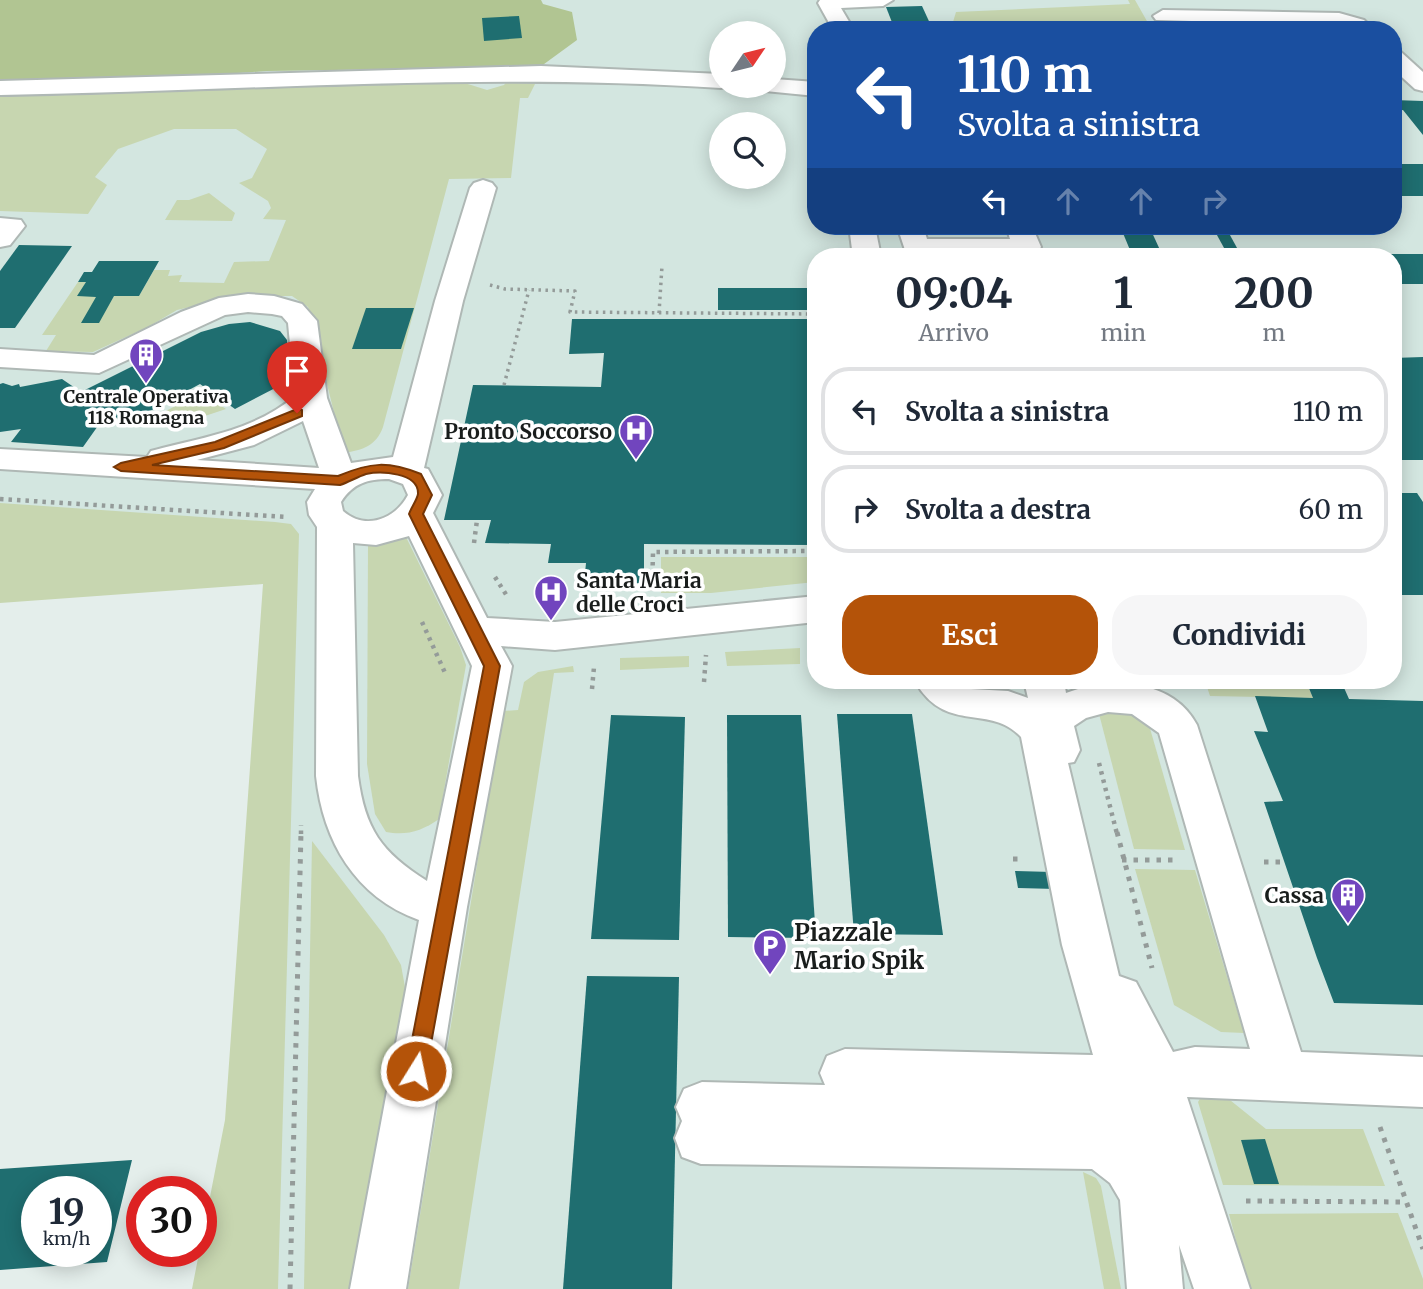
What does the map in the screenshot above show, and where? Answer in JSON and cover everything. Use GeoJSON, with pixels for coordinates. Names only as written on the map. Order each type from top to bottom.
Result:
{"type":"FeatureCollection","features":[{"type":"Feature","properties":{"kind":"street"},"geometry":{"type":"LineString","coordinates":[[839,21],[828,1],[884,0]]}},
{"type":"Feature","properties":{"kind":"street"},"geometry":{"type":"LineString","coordinates":[[1162,15],[1346,21]]}},
{"type":"Feature","properties":{"kind":"street"},"geometry":{"type":"LineString","coordinates":[[1402,65],[1423,84]]}},
{"type":"Feature","properties":{"kind":"street"},"geometry":{"type":"LineString","coordinates":[[0,88],[114,88],[327,75],[626,73],[709,80]]}},
{"type":"Feature","properties":{"kind":"street"},"geometry":{"type":"LineString","coordinates":[[786,87],[807,88]]}},
{"type":"Feature","properties":{"kind":"street"},"geometry":{"type":"LineString","coordinates":[[1402,90],[1423,90]]}},
{"type":"Feature","properties":{"kind":"street"},"geometry":{"type":"LineString","coordinates":[[406,472],[449,302],[483,188]]}},
{"type":"Feature","properties":{"kind":"street"},"geometry":{"type":"LineString","coordinates":[[0,226],[12,226],[0,239]]}},
{"type":"Feature","properties":{"kind":"street"},"geometry":{"type":"LineString","coordinates":[[913,235],[916,247],[1027,247],[1022,235]]}},
{"type":"Feature","properties":{"kind":"street"},"geometry":{"type":"LineString","coordinates":[[0,358],[99,364],[219,307],[247,303],[274,304],[292,310],[302,321],[311,398],[340,480]]}},
{"type":"Feature","properties":{"kind":"street"},"geometry":{"type":"LineString","coordinates":[[121,467],[248,436],[297,413],[311,398]]}},
{"type":"Feature","properties":{"kind":"street"},"geometry":{"type":"LineString","coordinates":[[0,459],[340,480],[365,470],[394,468],[416,477],[425,495],[416,514],[393,529],[377,533],[347,531],[335,526],[323,509],[324,499],[340,480]]}},
{"type":"Feature","properties":{"kind":"street"},"geometry":{"type":"LineString","coordinates":[[378,1289],[444,907],[492,666],[477,631],[416,514]]}},
{"type":"Feature","properties":{"kind":"street"},"geometry":{"type":"LineString","coordinates":[[335,526],[337,776],[340,809],[351,838],[370,866],[425,904],[444,907]]}},
{"type":"Feature","properties":{"kind":"street"},"geometry":{"type":"LineString","coordinates":[[477,631],[555,636],[807,611]]}},
{"type":"Feature","properties":{"kind":"street"},"geometry":{"type":"LineString","coordinates":[[944,689],[956,699],[1014,707],[1028,715],[1050,700],[1132,698],[1160,708],[1177,725],[1283,1076]]}},
{"type":"Feature","properties":{"kind":"street"},"geometry":{"type":"LineString","coordinates":[[1050,700],[1086,944],[1148,1123],[1222,1289]]}},
{"type":"Feature","properties":{"kind":"street"},"geometry":{"type":"LineString","coordinates":[[702,1123],[1100,1143],[1129,1164],[1171,1075],[1195,1071],[1423,1082]]}},
{"type":"Feature","properties":{"kind":"street"},"geometry":{"type":"LineString","coordinates":[[845,1073],[1148,1123]]}},
{"type":"Feature","properties":{"kind":"street"},"geometry":{"type":"LineString","coordinates":[[1148,1123],[1155,1289]]}},
{"type":"Feature","properties":{"kind":"path"},"geometry":{"type":"LineString","coordinates":[[659,313],[662,266]]}},
{"type":"Feature","properties":{"kind":"path"},"geometry":{"type":"LineString","coordinates":[[485,280],[495,288],[575,291],[570,312],[807,314]]}},
{"type":"Feature","properties":{"kind":"path"},"geometry":{"type":"LineString","coordinates":[[504,385],[528,290]]}},
{"type":"Feature","properties":{"kind":"path"},"geometry":{"type":"LineString","coordinates":[[0,499],[295,519]]}},
{"type":"Feature","properties":{"kind":"path"},"geometry":{"type":"LineString","coordinates":[[477,520],[474,544],[480,555]]}},
{"type":"Feature","properties":{"kind":"path"},"geometry":{"type":"LineString","coordinates":[[652,599],[653,552],[807,551]]}},
{"type":"Feature","properties":{"kind":"path"},"geometry":{"type":"LineString","coordinates":[[494,575],[508,596],[520,596]]}},
{"type":"Feature","properties":{"kind":"path"},"geometry":{"type":"LineString","coordinates":[[416,610],[455,696],[484,696]]}},
{"type":"Feature","properties":{"kind":"path"},"geometry":{"type":"LineString","coordinates":[[704,682],[708,642]]}},
{"type":"Feature","properties":{"kind":"path"},"geometry":{"type":"LineString","coordinates":[[1050,700],[1124,860],[1155,979]]}},
{"type":"Feature","properties":{"kind":"path"},"geometry":{"type":"LineString","coordinates":[[290,1289],[301,816]]}},
{"type":"Feature","properties":{"kind":"path"},"geometry":{"type":"LineString","coordinates":[[1115,860],[1184,860]]}},
{"type":"Feature","properties":{"kind":"path"},"geometry":{"type":"LineString","coordinates":[[1375,1115],[1423,1249]]}},
{"type":"Feature","properties":{"kind":"path"},"geometry":{"type":"LineString","coordinates":[[1232,1201],[1406,1202]]}},
{"type":"Feature","properties":{"kind":"shaded area","name":"Santa Maria delle Croci"},"geometry":{"type":"Polygon","coordinates":[[[0,0],[1423,0],[1423,1289],[266,1289],[288,541],[0,563],[0,0]]]}},
{"type":"Feature","properties":{"kind":"green space"},"geometry":{"type":"Polygon","coordinates":[[[0,0],[541,0],[543,4],[572,12],[577,40],[540,67],[267,71],[110,82],[0,79],[0,0]]]}},
{"type":"Feature","properties":{"kind":"green space"},"geometry":{"type":"Polygon","coordinates":[[[1128,0],[1135,0],[1147,21],[953,21],[956,12],[1130,4],[1128,0]]]}},
{"type":"Feature","properties":{"kind":"green space"},"geometry":{"type":"Polygon","coordinates":[[[455,80],[487,90],[504,85],[508,80],[524,80],[535,84],[528,98],[520,98],[511,178],[449,179],[383,427],[373,443],[344,453],[308,307],[292,296],[238,296],[177,310],[148,327],[93,352],[46,351],[56,335],[42,335],[78,282],[86,282],[78,296],[139,296],[154,270],[170,270],[168,276],[182,275],[179,282],[224,283],[234,262],[269,261],[286,220],[263,219],[271,208],[268,201],[239,183],[252,178],[267,149],[236,129],[174,129],[118,149],[95,177],[107,185],[88,214],[0,211],[0,95],[455,80]]]}},
{"type":"Feature","properties":{"kind":"green space"},"geometry":{"type":"Polygon","coordinates":[[[209,193],[235,213],[232,221],[165,220],[177,200],[189,200],[209,193]]]}},
{"type":"Feature","properties":{"kind":"green space"},"geometry":{"type":"Polygon","coordinates":[[[201,393],[226,409],[190,421],[154,417],[201,393]]]}},
{"type":"Feature","properties":{"kind":"green space"},"geometry":{"type":"Polygon","coordinates":[[[0,503],[275,522],[291,524],[299,534],[278,1289],[192,1289],[196,1267],[217,1267],[217,1176],[214,1176],[225,1120],[263,584],[0,603],[0,503]]]}},
{"type":"Feature","properties":{"kind":"green space"},"geometry":{"type":"Polygon","coordinates":[[[406,537],[460,647],[466,665],[439,819],[426,827],[400,833],[386,832],[375,814],[367,764],[368,544],[406,537]]]}},
{"type":"Feature","properties":{"kind":"green space"},"geometry":{"type":"Polygon","coordinates":[[[661,557],[807,557],[807,583],[711,593],[661,593],[661,557]]]}},
{"type":"Feature","properties":{"kind":"green space"},"geometry":{"type":"Polygon","coordinates":[[[800,648],[800,664],[727,666],[725,652],[800,648]]]}},
{"type":"Feature","properties":{"kind":"green space"},"geometry":{"type":"Polygon","coordinates":[[[689,656],[689,667],[620,670],[620,658],[689,656]]]}},
{"type":"Feature","properties":{"kind":"green space"},"geometry":{"type":"Polygon","coordinates":[[[573,666],[574,672],[554,673],[459,1289],[408,1289],[502,711],[518,710],[524,682],[538,672],[573,666]]]}},
{"type":"Feature","properties":{"kind":"green space"},"geometry":{"type":"Polygon","coordinates":[[[1208,689],[1309,689],[1313,698],[1210,696],[1208,689]]]}},
{"type":"Feature","properties":{"kind":"green space"},"geometry":{"type":"Polygon","coordinates":[[[1098,710],[1145,711],[1185,850],[1134,849],[1098,710]]]}},
{"type":"Feature","properties":{"kind":"green space"},"geometry":{"type":"Polygon","coordinates":[[[312,841],[384,935],[401,965],[407,998],[353,1289],[304,1289],[312,841]]]}},
{"type":"Feature","properties":{"kind":"green space"},"geometry":{"type":"Polygon","coordinates":[[[1135,869],[1195,870],[1244,1033],[1221,1032],[1174,1005],[1135,869]]]}},
{"type":"Feature","properties":{"kind":"green space"},"geometry":{"type":"Polygon","coordinates":[[[1220,1092],[1266,1129],[1363,1129],[1385,1186],[1223,1185],[1198,1102],[1203,1094],[1220,1092]]]}},
{"type":"Feature","properties":{"kind":"green space"},"geometry":{"type":"Polygon","coordinates":[[[1083,1172],[1096,1178],[1101,1186],[1121,1289],[1104,1289],[1083,1172]]]}},
{"type":"Feature","properties":{"kind":"green space"},"geometry":{"type":"Polygon","coordinates":[[[1398,1213],[1423,1279],[1423,1289],[1249,1289],[1229,1214],[1398,1213]]]}},
{"type":"Feature","properties":{"kind":"building"},"geometry":{"type":"Polygon","coordinates":[[[922,6],[929,21],[891,21],[886,7],[922,6]]]}},
{"type":"Feature","properties":{"kind":"building"},"geometry":{"type":"Polygon","coordinates":[[[519,16],[522,38],[484,41],[482,18],[519,16]]]}},
{"type":"Feature","properties":{"kind":"building"},"geometry":{"type":"Polygon","coordinates":[[[1402,100],[1423,101],[1423,135],[1403,110],[1402,100]]]}},
{"type":"Feature","properties":{"kind":"building"},"geometry":{"type":"Polygon","coordinates":[[[1402,164],[1423,164],[1423,196],[1402,196],[1402,164]]]}},
{"type":"Feature","properties":{"kind":"building"},"geometry":{"type":"Polygon","coordinates":[[[1124,235],[1153,235],[1159,248],[1129,248],[1124,235]]]}},
{"type":"Feature","properties":{"kind":"building"},"geometry":{"type":"Polygon","coordinates":[[[1217,235],[1230,235],[1237,248],[1224,248],[1217,235]]]}},
{"type":"Feature","properties":{"kind":"building"},"geometry":{"type":"Polygon","coordinates":[[[19,245],[72,246],[15,328],[0,328],[0,271],[19,245]]]}},
{"type":"Feature","properties":{"kind":"building"},"geometry":{"type":"Polygon","coordinates":[[[1402,254],[1423,254],[1423,284],[1402,284],[1402,254]]]}},
{"type":"Feature","properties":{"kind":"building"},"geometry":{"type":"Polygon","coordinates":[[[99,261],[159,261],[139,296],[114,296],[99,323],[81,323],[96,297],[77,296],[86,282],[78,282],[84,272],[92,272],[99,261]]]}},
{"type":"Feature","properties":{"kind":"building"},"geometry":{"type":"Polygon","coordinates":[[[718,288],[807,288],[807,310],[718,310],[718,288]]]}},
{"type":"Feature","properties":{"kind":"building"},"geometry":{"type":"Polygon","coordinates":[[[366,308],[414,308],[401,349],[352,349],[366,308]]]}},
{"type":"Feature","properties":{"kind":"building","name":"Pronto Soccorso"},"geometry":{"type":"Polygon","coordinates":[[[572,319],[807,319],[807,545],[644,544],[644,583],[584,584],[586,563],[548,563],[551,544],[485,543],[491,520],[444,520],[473,385],[601,387],[604,353],[569,354],[572,319]]]}},
{"type":"Feature","properties":{"kind":"building","name":"Centrale Operativa 118 Romagna"},"geometry":{"type":"Polygon","coordinates":[[[250,322],[280,331],[287,340],[288,351],[278,367],[281,385],[235,409],[200,384],[139,417],[124,420],[111,417],[100,423],[83,447],[11,442],[21,429],[0,432],[0,384],[19,384],[20,387],[62,379],[81,392],[201,332],[229,324],[250,322]]]}},
{"type":"Feature","properties":{"kind":"building"},"geometry":{"type":"Polygon","coordinates":[[[1423,357],[1423,460],[1402,460],[1402,358],[1423,357]]]}},
{"type":"Feature","properties":{"kind":"building"},"geometry":{"type":"Polygon","coordinates":[[[1402,493],[1417,493],[1423,502],[1423,595],[1402,595],[1402,493]]]}},
{"type":"Feature","properties":{"kind":"building"},"geometry":{"type":"Polygon","coordinates":[[[1309,689],[1345,689],[1349,699],[1423,701],[1423,1005],[1334,1003],[1317,958],[1264,802],[1283,801],[1254,731],[1268,732],[1255,696],[1313,698],[1309,689]]]}},
{"type":"Feature","properties":{"kind":"building"},"geometry":{"type":"Polygon","coordinates":[[[837,714],[912,714],[943,935],[854,934],[837,714]]]}},
{"type":"Feature","properties":{"kind":"building"},"geometry":{"type":"Polygon","coordinates":[[[611,715],[685,717],[679,940],[591,939],[611,715]]]}},
{"type":"Feature","properties":{"kind":"building"},"geometry":{"type":"Polygon","coordinates":[[[727,715],[801,715],[816,938],[728,937],[727,715]]]}},
{"type":"Feature","properties":{"kind":"building"},"geometry":{"type":"Polygon","coordinates":[[[1015,871],[1052,872],[1056,889],[1018,888],[1015,871]]]}},
{"type":"Feature","properties":{"kind":"building"},"geometry":{"type":"Polygon","coordinates":[[[587,976],[679,977],[672,1289],[563,1289],[587,976]]]}},
{"type":"Feature","properties":{"kind":"building"},"geometry":{"type":"Polygon","coordinates":[[[1265,1139],[1279,1184],[1254,1184],[1241,1140],[1265,1139]]]}},
{"type":"Feature","properties":{"kind":"building"},"geometry":{"type":"Polygon","coordinates":[[[132,1160],[112,1242],[112,1176],[21,1176],[21,1267],[40,1267],[0,1270],[0,1169],[132,1160]]]}},
{"type":"Feature","properties":{"kind":"place","name":"Centrale Operativa 118 Romagna"},"geometry":{"type":"Point","coordinates":[146,385]}},
{"type":"Feature","properties":{"kind":"place","name":"Pronto Soccorso"},"geometry":{"type":"Point","coordinates":[636,461]}},
{"type":"Feature","properties":{"kind":"place","name":"Santa Maria delle Croci"},"geometry":{"type":"Point","coordinates":[551,622]}},
{"type":"Feature","properties":{"kind":"place","name":"Cassa"},"geometry":{"type":"Point","coordinates":[1348,925]}},
{"type":"Feature","properties":{"kind":"place","name":"Piazzale Mario Spik"},"geometry":{"type":"Point","coordinates":[770,976]}},
{"type":"Feature","properties":{"kind":"route"},"geometry":{"type":"LineString","coordinates":[[297,413],[248,436],[219,445],[121,467],[340,480],[365,470],[394,468],[416,477],[423,485],[425,495],[416,514],[477,631],[492,666],[444,907],[416,1071]]}}]}
